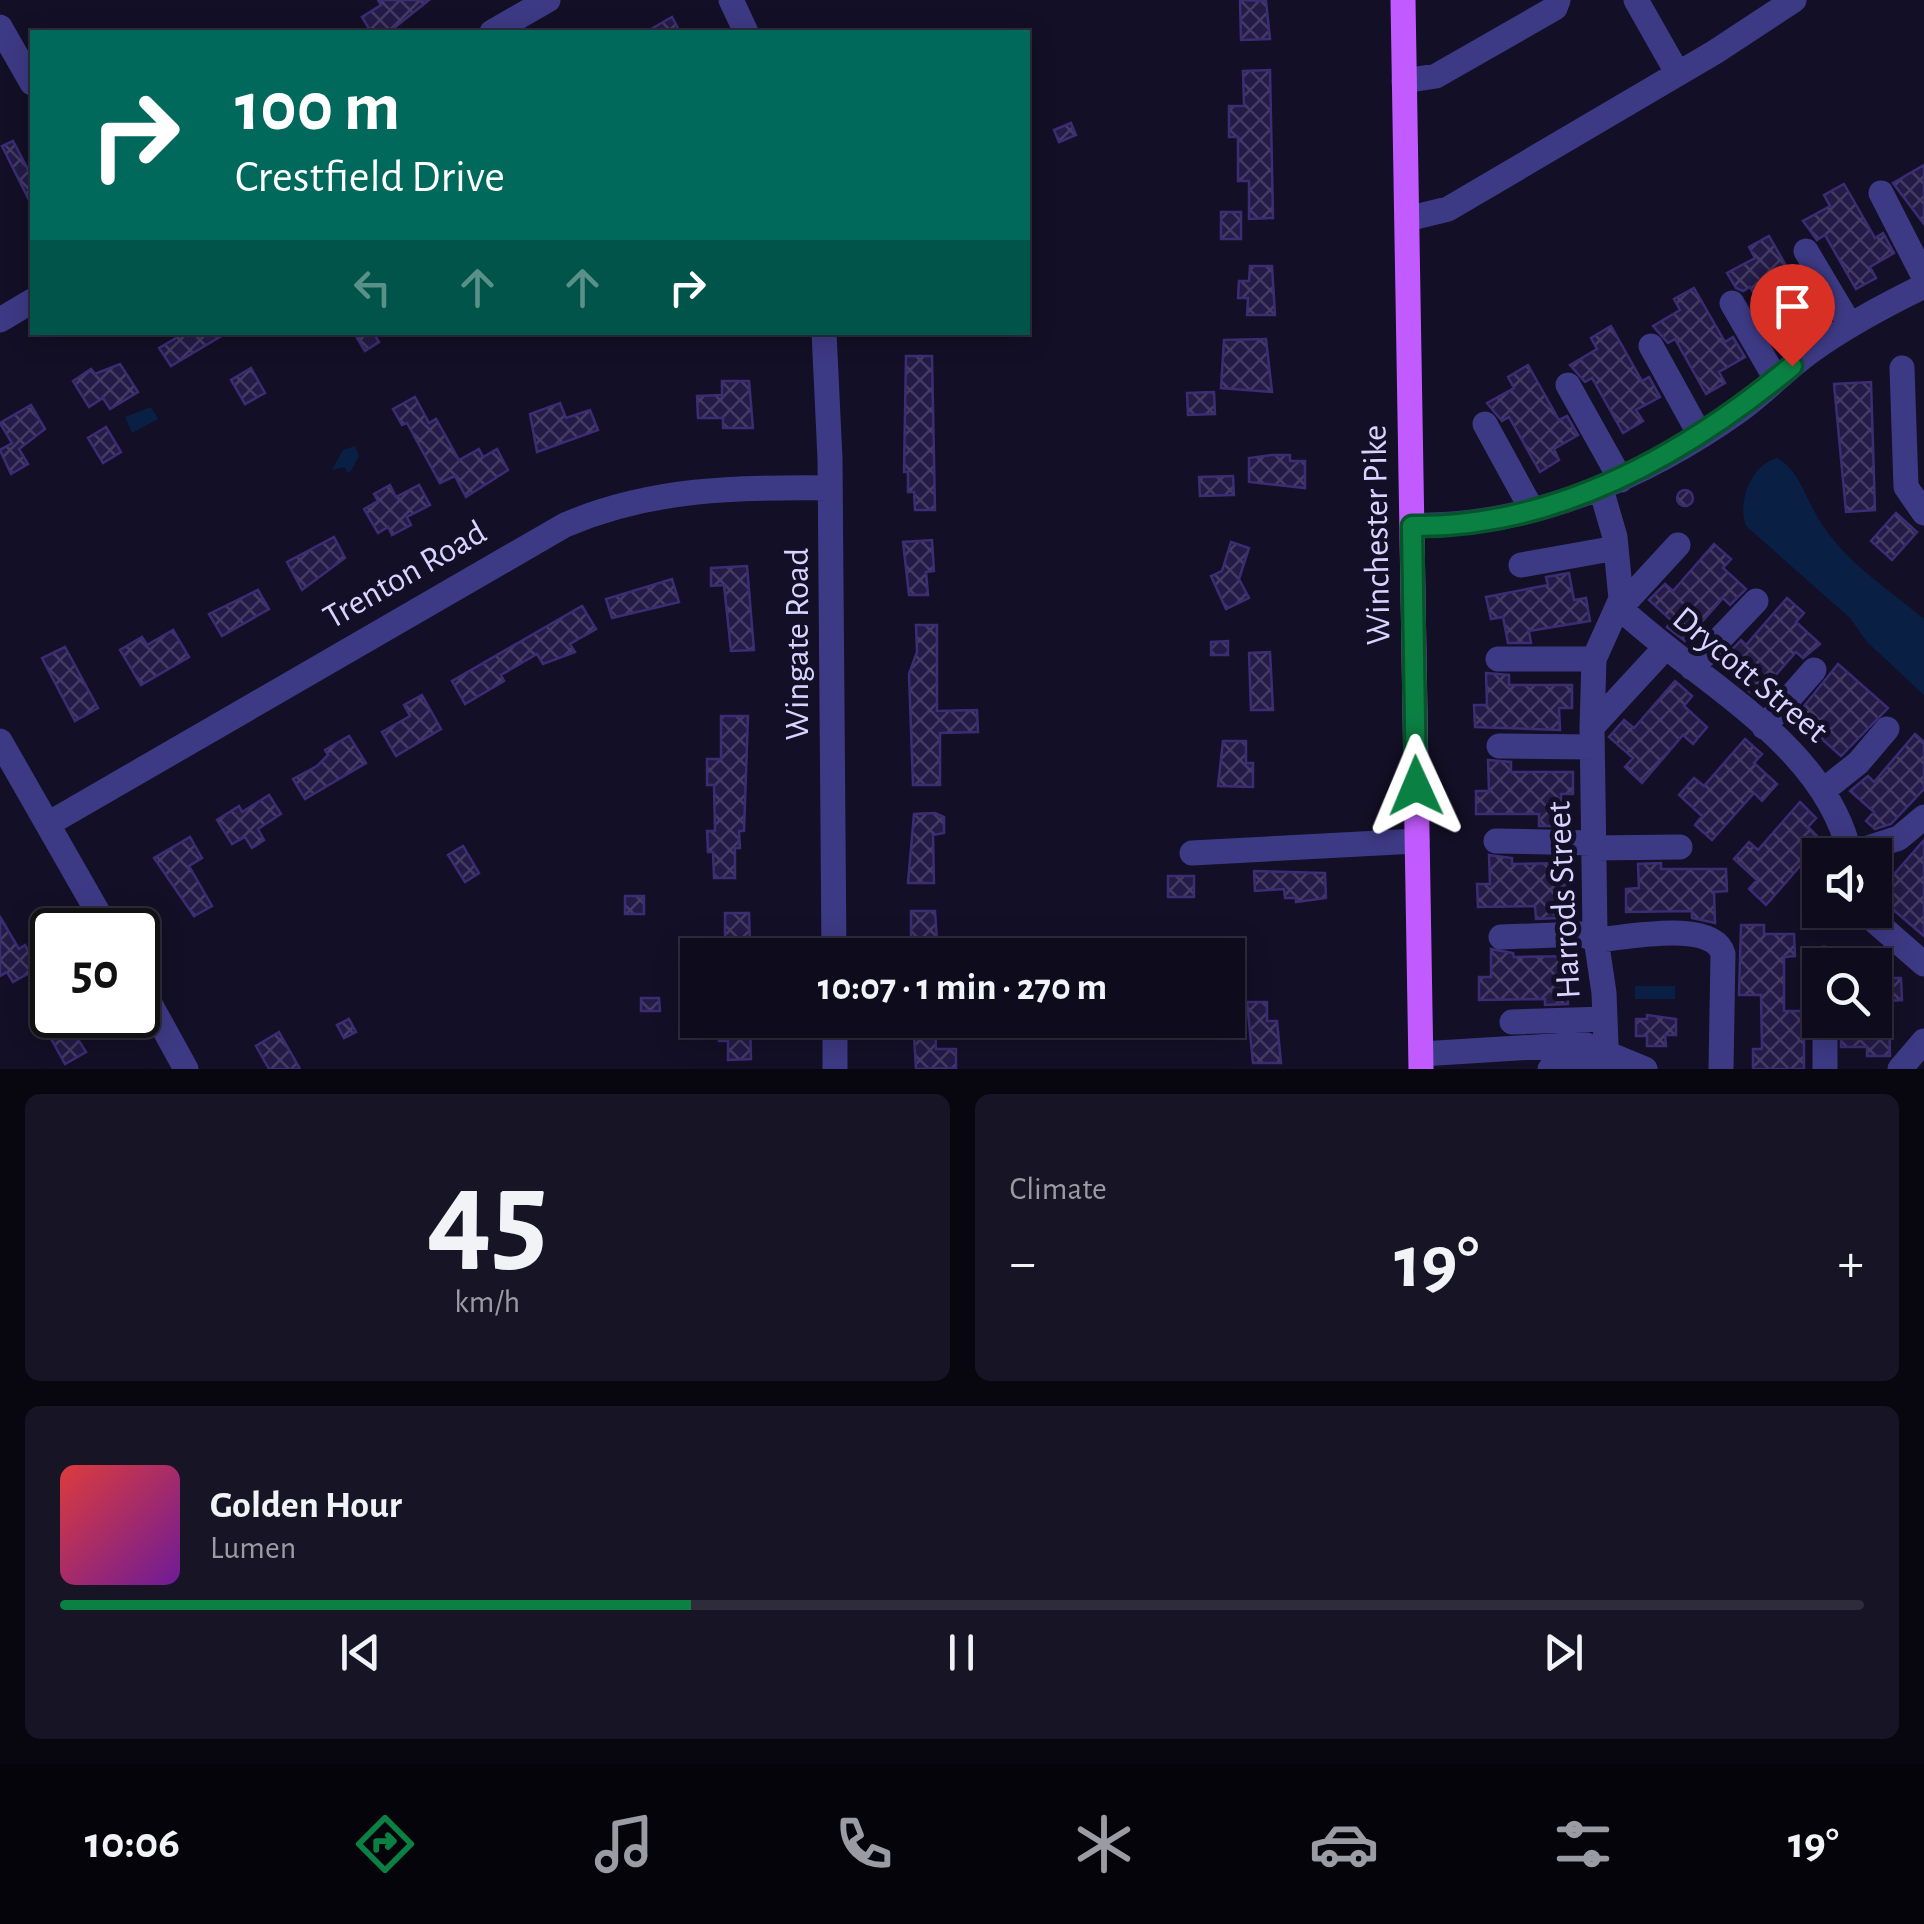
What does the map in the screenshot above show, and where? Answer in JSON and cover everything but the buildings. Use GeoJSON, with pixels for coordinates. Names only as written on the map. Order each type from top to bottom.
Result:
{"type":"FeatureCollection","features":[{"type":"Feature","properties":{"kind":"main road","name":"Winchester Pike"},"geometry":{"type":"LineString","coordinates":[[1403,0],[1421,1061]]}},
{"type":"Feature","properties":{"kind":"street"},"geometry":{"type":"LineString","coordinates":[[496,30],[548,0]]}},
{"type":"Feature","properties":{"kind":"street"},"geometry":{"type":"LineString","coordinates":[[730,0],[745,30]]}},
{"type":"Feature","properties":{"kind":"street"},"geometry":{"type":"LineString","coordinates":[[1404,81],[1436,76],[1555,8],[1558,0]]}},
{"type":"Feature","properties":{"kind":"street"},"geometry":{"type":"LineString","coordinates":[[1636,0],[1678,74]]}},
{"type":"Feature","properties":{"kind":"street"},"geometry":{"type":"LineString","coordinates":[[1407,219],[1448,209],[1678,74],[1794,0]]}},
{"type":"Feature","properties":{"kind":"street"},"geometry":{"type":"LineString","coordinates":[[0,27],[30,80]]}},
{"type":"Feature","properties":{"kind":"street"},"geometry":{"type":"LineString","coordinates":[[1880,193],[1924,277]]}},
{"type":"Feature","properties":{"kind":"street"},"geometry":{"type":"LineString","coordinates":[[1806,250],[1850,325]]}},
{"type":"Feature","properties":{"kind":"street"},"geometry":{"type":"LineString","coordinates":[[1412,526],[1463,524],[1611,484],[1700,436],[1850,325],[1924,286]]}},
{"type":"Feature","properties":{"kind":"street"},"geometry":{"type":"LineString","coordinates":[[0,320],[30,302]]}},
{"type":"Feature","properties":{"kind":"street"},"geometry":{"type":"LineString","coordinates":[[1732,303],[1776,379]]}},
{"type":"Feature","properties":{"kind":"street","name":"Wingate Road"},"geometry":{"type":"LineString","coordinates":[[824,335],[830,488],[834,938]]}},
{"type":"Feature","properties":{"kind":"street"},"geometry":{"type":"LineString","coordinates":[[1650,346],[1700,436]]}},
{"type":"Feature","properties":{"kind":"street"},"geometry":{"type":"LineString","coordinates":[[1902,368],[1915,467],[1908,494],[1924,513]]}},
{"type":"Feature","properties":{"kind":"street"},"geometry":{"type":"LineString","coordinates":[[1568,385],[1611,484],[1620,608]]}},
{"type":"Feature","properties":{"kind":"street"},"geometry":{"type":"LineString","coordinates":[[1485,424],[1531,508]]}},
{"type":"Feature","properties":{"kind":"street","name":"Trenton Road"},"geometry":{"type":"LineString","coordinates":[[48,824],[578,519],[612,504],[670,492],[830,488]]}},
{"type":"Feature","properties":{"kind":"street"},"geometry":{"type":"LineString","coordinates":[[1620,608],[1678,546]]}},
{"type":"Feature","properties":{"kind":"street"},"geometry":{"type":"LineString","coordinates":[[1521,565],[1616,548]]}},
{"type":"Feature","properties":{"kind":"street"},"geometry":{"type":"LineString","coordinates":[[1692,668],[1756,601]]}},
{"type":"Feature","properties":{"kind":"street","name":"Drycott Street"},"geometry":{"type":"LineString","coordinates":[[1620,608],[1664,649],[1764,727],[1824,790],[1846,838]]}},
{"type":"Feature","properties":{"kind":"street","name":"Harrods Street"},"geometry":{"type":"LineString","coordinates":[[1607,1061],[1596,940],[1594,659],[1620,608]]}},
{"type":"Feature","properties":{"kind":"street"},"geometry":{"type":"LineString","coordinates":[[1499,746],[1592,737],[1664,649]]}},
{"type":"Feature","properties":{"kind":"street"},"geometry":{"type":"LineString","coordinates":[[1498,660],[1594,659]]}},
{"type":"Feature","properties":{"kind":"street"},"geometry":{"type":"LineString","coordinates":[[1764,727],[1814,670]]}},
{"type":"Feature","properties":{"kind":"street"},"geometry":{"type":"LineString","coordinates":[[1824,790],[1858,763],[1887,729]]}},
{"type":"Feature","properties":{"kind":"street"},"geometry":{"type":"LineString","coordinates":[[0,740],[96,908]]}},
{"type":"Feature","properties":{"kind":"street"},"geometry":{"type":"LineString","coordinates":[[1892,840],[1924,817]]}},
{"type":"Feature","properties":{"kind":"street"},"geometry":{"type":"LineString","coordinates":[[1192,854],[1417,841]]}},
{"type":"Feature","properties":{"kind":"street"},"geometry":{"type":"LineString","coordinates":[[1496,841],[1680,847]]}},
{"type":"Feature","properties":{"kind":"street"},"geometry":{"type":"LineString","coordinates":[[1883,928],[1924,964]]}},
{"type":"Feature","properties":{"kind":"street"},"geometry":{"type":"LineString","coordinates":[[1500,937],[1582,934],[1596,940],[1696,932],[1720,944],[1721,1069]]}},
{"type":"Feature","properties":{"kind":"street"},"geometry":{"type":"LineString","coordinates":[[1512,1022],[1605,1018]]}},
{"type":"Feature","properties":{"kind":"street"},"geometry":{"type":"LineString","coordinates":[[160,1022],[186,1069]]}},
{"type":"Feature","properties":{"kind":"street"},"geometry":{"type":"LineString","coordinates":[[834,1038],[835,1069]]}},
{"type":"Feature","properties":{"kind":"street"},"geometry":{"type":"LineString","coordinates":[[1824,1038],[1825,1069]]}},
{"type":"Feature","properties":{"kind":"street"},"geometry":{"type":"LineString","coordinates":[[1900,1069],[1924,1041]]}},
{"type":"Feature","properties":{"kind":"street"},"geometry":{"type":"LineString","coordinates":[[1421,1061],[1584,1044],[1607,1061],[1646,1069]]}},
{"type":"Feature","properties":{"kind":"street"},"geometry":{"type":"LineString","coordinates":[[1550,1069],[1607,1061]]}},
{"type":"Feature","properties":{"kind":"water"},"geometry":{"type":"Polygon","coordinates":[[[151,407],[158,419],[132,433],[125,417],[151,407]]]}},
{"type":"Feature","properties":{"kind":"water"},"geometry":{"type":"Polygon","coordinates":[[[355,446],[359,456],[351,471],[347,473],[345,467],[332,470],[343,450],[355,446]]]}},
{"type":"Feature","properties":{"kind":"water"},"geometry":{"type":"Polygon","coordinates":[[[1777,458],[1796,476],[1817,516],[1839,546],[1924,619],[1924,695],[1867,642],[1850,618],[1746,526],[1743,506],[1748,486],[1760,468],[1777,458]]]}},
{"type":"Feature","properties":{"kind":"water"},"geometry":{"type":"Polygon","coordinates":[[[1635,986],[1675,986],[1675,999],[1635,999],[1635,986]]]}},
{"type":"Feature","properties":{"kind":"route"},"geometry":{"type":"LineString","coordinates":[[1416,786],[1412,526],[1463,524],[1622,480],[1742,408],[1792,366]]}}]}
